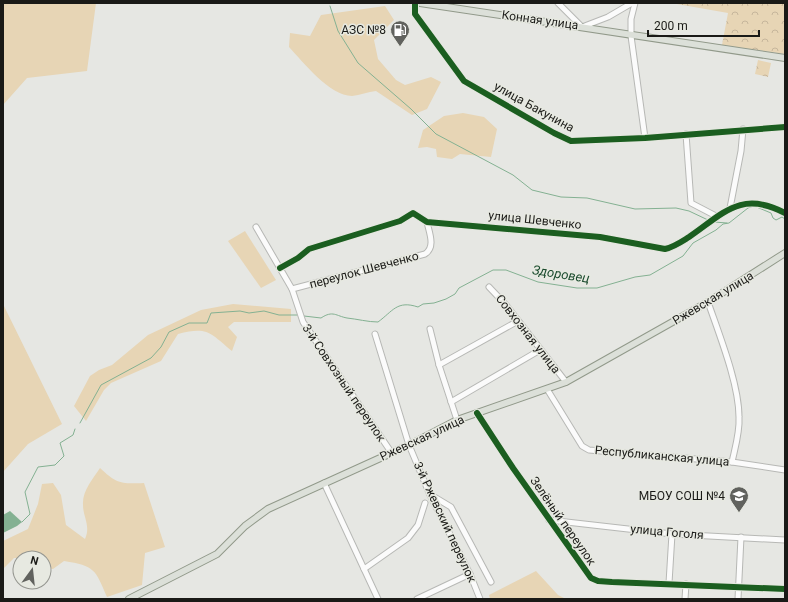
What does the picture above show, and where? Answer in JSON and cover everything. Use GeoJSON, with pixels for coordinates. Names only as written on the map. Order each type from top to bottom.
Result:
{"type":"FeatureCollection","features":[{"type":"Feature","properties":{"kind":"main road","name":"Конная улица"},"geometry":{"type":"LineString","coordinates":[[420,3],[582,27]]}},
{"type":"Feature","properties":{"kind":"main road"},"geometry":{"type":"LineString","coordinates":[[582,27],[631,36],[785,58]]}},
{"type":"Feature","properties":{"kind":"main road","name":"Ржевская улица"},"geometry":{"type":"LineString","coordinates":[[129,599],[217,554],[245,526],[268,508],[409,445],[457,420],[566,382],[708,302],[783,256]]}},
{"type":"Feature","properties":{"kind":"street","name":"улица Бакунина"},"geometry":{"type":"LineString","coordinates":[[416,3],[415,14],[464,81],[554,133],[571,141],[645,138],[785,126]]}},
{"type":"Feature","properties":{"kind":"street"},"geometry":{"type":"LineString","coordinates":[[558,3],[582,27]]}},
{"type":"Feature","properties":{"kind":"street","name":"Конная улица"},"geometry":{"type":"LineString","coordinates":[[582,27],[597,22],[622,10],[632,3]]}},
{"type":"Feature","properties":{"kind":"street"},"geometry":{"type":"LineString","coordinates":[[635,3],[631,19],[631,36],[645,138]]}},
{"type":"Feature","properties":{"kind":"street"},"geometry":{"type":"LineString","coordinates":[[622,10],[628,12],[631,19]]}},
{"type":"Feature","properties":{"kind":"street"},"geometry":{"type":"LineString","coordinates":[[597,22],[598,30]]}},
{"type":"Feature","properties":{"kind":"street"},"geometry":{"type":"LineString","coordinates":[[730,208],[741,151],[743,129]]}},
{"type":"Feature","properties":{"kind":"street"},"geometry":{"type":"LineString","coordinates":[[686,134],[691,203],[716,216]]}},
{"type":"Feature","properties":{"kind":"street","name":"улица Шевченко"},"geometry":{"type":"LineString","coordinates":[[280,268],[298,258],[309,249],[400,221],[413,213],[427,222],[600,237],[665,249],[673,247],[707,225],[716,216],[737,205],[762,203],[785,213]]}},
{"type":"Feature","properties":{"kind":"street","name":"переулок Шевченко"},"geometry":{"type":"LineString","coordinates":[[292,288],[426,254],[429,252],[432,241],[427,222]]}},
{"type":"Feature","properties":{"kind":"street","name":"3-й Совхозный переулок"},"geometry":{"type":"LineString","coordinates":[[256,227],[292,288],[303,322],[391,452]]}},
{"type":"Feature","properties":{"kind":"street","name":"Совхозная улица"},"geometry":{"type":"LineString","coordinates":[[489,287],[566,382]]}},
{"type":"Feature","properties":{"kind":"street"},"geometry":{"type":"LineString","coordinates":[[708,302],[725,351],[739,406],[739,419],[732,462]]}},
{"type":"Feature","properties":{"kind":"street"},"geometry":{"type":"LineString","coordinates":[[439,365],[518,322]]}},
{"type":"Feature","properties":{"kind":"street"},"geometry":{"type":"LineString","coordinates":[[430,329],[439,365],[457,420]]}},
{"type":"Feature","properties":{"kind":"street","name":"3-й Совхозный переулок"},"geometry":{"type":"LineString","coordinates":[[375,334],[409,445]]}},
{"type":"Feature","properties":{"kind":"street"},"geometry":{"type":"LineString","coordinates":[[450,402],[540,350]]}},
{"type":"Feature","properties":{"kind":"street","name":"Республиканская улица"},"geometry":{"type":"LineString","coordinates":[[547,388],[582,446],[589,450],[732,462],[785,470]]}},
{"type":"Feature","properties":{"kind":"street","name":"Зелёный переулок"},"geometry":{"type":"LineString","coordinates":[[477,413],[549,520],[588,575],[594,580],[785,589]]}},
{"type":"Feature","properties":{"kind":"street","name":"3-й Ржевский переулок"},"geometry":{"type":"LineString","coordinates":[[409,445],[430,495],[470,574],[480,599]]}},
{"type":"Feature","properties":{"kind":"street"},"geometry":{"type":"LineString","coordinates":[[324,483],[378,599]]}},
{"type":"Feature","properties":{"kind":"street"},"geometry":{"type":"LineString","coordinates":[[430,495],[451,507],[491,582]]}},
{"type":"Feature","properties":{"kind":"street"},"geometry":{"type":"LineString","coordinates":[[364,569],[408,538],[418,525],[425,503]]}},
{"type":"Feature","properties":{"kind":"street","name":"улица Гоголя"},"geometry":{"type":"LineString","coordinates":[[549,520],[672,534],[785,540]]}},
{"type":"Feature","properties":{"kind":"street"},"geometry":{"type":"LineString","coordinates":[[670,584],[672,534]]}},
{"type":"Feature","properties":{"kind":"street"},"geometry":{"type":"LineString","coordinates":[[738,599],[741,537]]}},
{"type":"Feature","properties":{"kind":"street"},"geometry":{"type":"LineString","coordinates":[[417,599],[470,574]]}},
{"type":"Feature","properties":{"kind":"street"},"geometry":{"type":"LineString","coordinates":[[685,599],[686,584]]}},
{"type":"Feature","properties":{"kind":"green space"},"geometry":{"type":"Polygon","coordinates":[[[3,3],[96,3],[87,71],[27,78],[3,105],[3,3]]]}},
{"type":"Feature","properties":{"kind":"green space"},"geometry":{"type":"Polygon","coordinates":[[[671,3],[785,3],[785,54],[722,45],[728,13],[671,3]]]}},
{"type":"Feature","properties":{"kind":"green space"},"geometry":{"type":"Polygon","coordinates":[[[385,6],[394,20],[374,40],[378,59],[396,80],[405,85],[431,77],[441,82],[427,109],[412,115],[376,91],[352,96],[344,95],[326,84],[309,69],[289,47],[290,33],[310,36],[321,15],[385,6]]]}},
{"type":"Feature","properties":{"kind":"green space"},"geometry":{"type":"Polygon","coordinates":[[[758,60],[771,63],[768,77],[755,74],[758,60]]]}},
{"type":"Feature","properties":{"kind":"green space"},"geometry":{"type":"Polygon","coordinates":[[[463,113],[484,117],[497,129],[491,157],[460,154],[452,159],[437,157],[436,149],[427,147],[418,148],[423,130],[444,116],[463,113]]]}},
{"type":"Feature","properties":{"kind":"green space"},"geometry":{"type":"Polygon","coordinates":[[[245,231],[276,280],[261,288],[228,241],[245,231]]]}},
{"type":"Feature","properties":{"kind":"green space"},"geometry":{"type":"Polygon","coordinates":[[[3,304],[62,424],[28,444],[3,472],[3,304]]]}},
{"type":"Feature","properties":{"kind":"green space"},"geometry":{"type":"Polygon","coordinates":[[[233,304],[291,309],[291,322],[234,322],[228,327],[237,337],[232,351],[213,336],[202,331],[178,334],[161,361],[111,383],[104,390],[86,421],[74,406],[90,376],[99,370],[112,365],[148,335],[201,310],[233,304]]]}},
{"type":"Feature","properties":{"kind":"green space"},"geometry":{"type":"Polygon","coordinates":[[[100,468],[115,480],[120,482],[144,483],[165,547],[145,553],[142,585],[107,597],[100,580],[93,570],[88,567],[64,561],[52,569],[52,550],[12,550],[12,560],[3,569],[3,541],[28,529],[38,504],[42,484],[53,483],[61,495],[66,525],[85,539],[87,530],[83,500],[88,485],[100,468]]]}},
{"type":"Feature","properties":{"kind":"green space"},"geometry":{"type":"Polygon","coordinates":[[[536,571],[558,595],[566,599],[490,599],[489,595],[536,571]]]}},
{"type":"Feature","properties":{"kind":"shaded area"},"geometry":{"type":"Polygon","coordinates":[[[10,511],[22,522],[3,533],[3,515],[10,511]]]}},
{"type":"Feature","properties":{"kind":"waterway"},"geometry":{"type":"LineString","coordinates":[[330,6],[338,31],[358,63],[411,109],[436,134],[513,175],[532,190],[561,197],[587,198],[635,209],[676,208],[689,211],[708,220]]}},
{"type":"Feature","properties":{"kind":"waterway","name":"Здоровец"},"geometry":{"type":"LineString","coordinates":[[304,316],[321,318],[329,314],[334,314],[347,318],[378,322],[400,306],[411,305],[418,307],[423,304],[434,303],[446,299],[455,294],[459,288],[493,270],[506,270],[538,282],[577,288],[597,288],[635,277],[650,275],[683,256],[693,243],[716,230],[723,224],[729,223],[748,208],[754,206],[771,213],[773,218],[776,220],[782,217],[785,219]]}},
{"type":"Feature","properties":{"kind":"waterway","name":"Здоровец"},"geometry":{"type":"LineString","coordinates":[[714,222],[727,223]]}},
{"type":"Feature","properties":{"kind":"waterway","name":"Здоровец"},"geometry":{"type":"LineString","coordinates":[[80,423],[101,385],[151,358],[161,347],[169,332],[189,323],[207,323],[211,313],[240,311],[249,313],[264,311],[279,315],[297,315]]}},
{"type":"Feature","properties":{"kind":"waterway","name":"Здоровец"},"geometry":{"type":"LineString","coordinates":[[22,522],[30,514],[25,492],[38,467],[55,465],[64,456],[60,443],[73,435],[75,429]]}},
{"type":"Feature","properties":{"kind":"cycle path"},"geometry":{"type":"LineString","coordinates":[[415,3],[415,14],[464,81],[554,133],[571,141],[645,138],[785,127]]}},
{"type":"Feature","properties":{"kind":"cycle path"},"geometry":{"type":"LineString","coordinates":[[280,268],[298,258],[309,249],[400,221],[413,213],[427,222],[600,237],[665,249],[689,237],[734,207],[745,204],[756,204],[770,206],[785,213]]}},
{"type":"Feature","properties":{"kind":"cycle path"},"geometry":{"type":"LineString","coordinates":[[477,413],[513,468],[591,578],[598,581],[612,582],[785,589]]}},
{"type":"Feature","properties":{"kind":"place","name":"АЗС №8"},"geometry":{"type":"Point","coordinates":[400,47]}},
{"type":"Feature","properties":{"kind":"place","name":"МБОУ СОШ №4"},"geometry":{"type":"Point","coordinates":[739,513]}}]}
